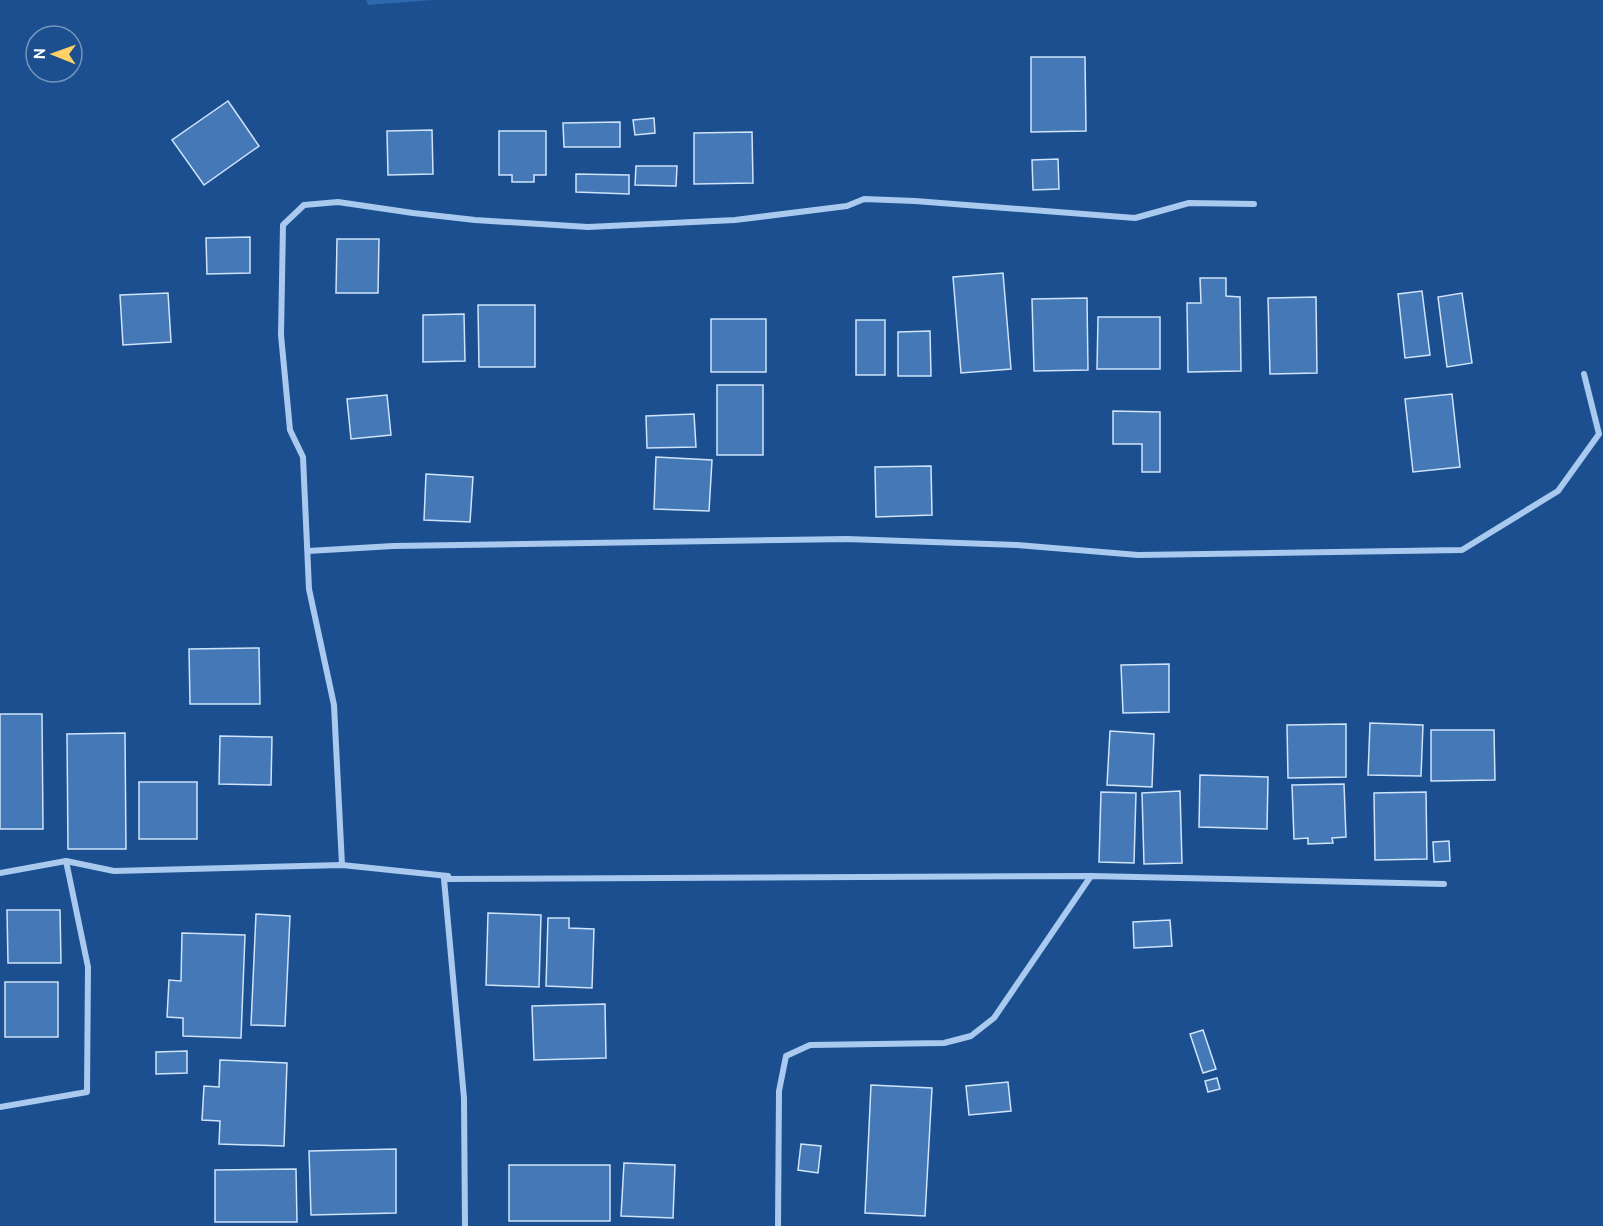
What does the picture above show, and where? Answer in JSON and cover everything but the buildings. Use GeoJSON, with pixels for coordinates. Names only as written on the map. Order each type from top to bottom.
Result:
{"type":"FeatureCollection","features":[{"type":"Feature","properties":{"kind":"street"},"geometry":{"type":"LineString","coordinates":[[342,865],[334,705],[309,589],[303,457],[290,430],[281,335],[283,225],[304,205],[338,202],[475,220],[588,227],[735,220],[847,206],[864,199],[1134,218],[1189,203],[1254,204]]}},
{"type":"Feature","properties":{"kind":"street"},"geometry":{"type":"LineString","coordinates":[[308,551],[405,546],[847,539],[1017,545],[1138,555],[1462,550],[1558,491],[1599,434],[1584,374]]}},
{"type":"Feature","properties":{"kind":"street"},"geometry":{"type":"LineString","coordinates":[[0,1107],[87,1092],[88,967],[66,861]]}},
{"type":"Feature","properties":{"kind":"street"},"geometry":{"type":"LineString","coordinates":[[0,873],[66,861],[114,871],[342,865],[470,879]]}},
{"type":"Feature","properties":{"kind":"street"},"geometry":{"type":"LineString","coordinates":[[778,1226],[779,1091],[786,1056],[810,1045],[944,1043],[972,1036],[994,1018],[1091,876]]}},
{"type":"Feature","properties":{"kind":"street"},"geometry":{"type":"LineString","coordinates":[[465,1226],[464,1098],[444,879],[1091,876],[1444,884]]}},
{"type":"Feature","properties":{"kind":"shaded area"},"geometry":{"type":"Polygon","coordinates":[[[366,0],[434,0],[368,5],[366,0]]]}}]}
